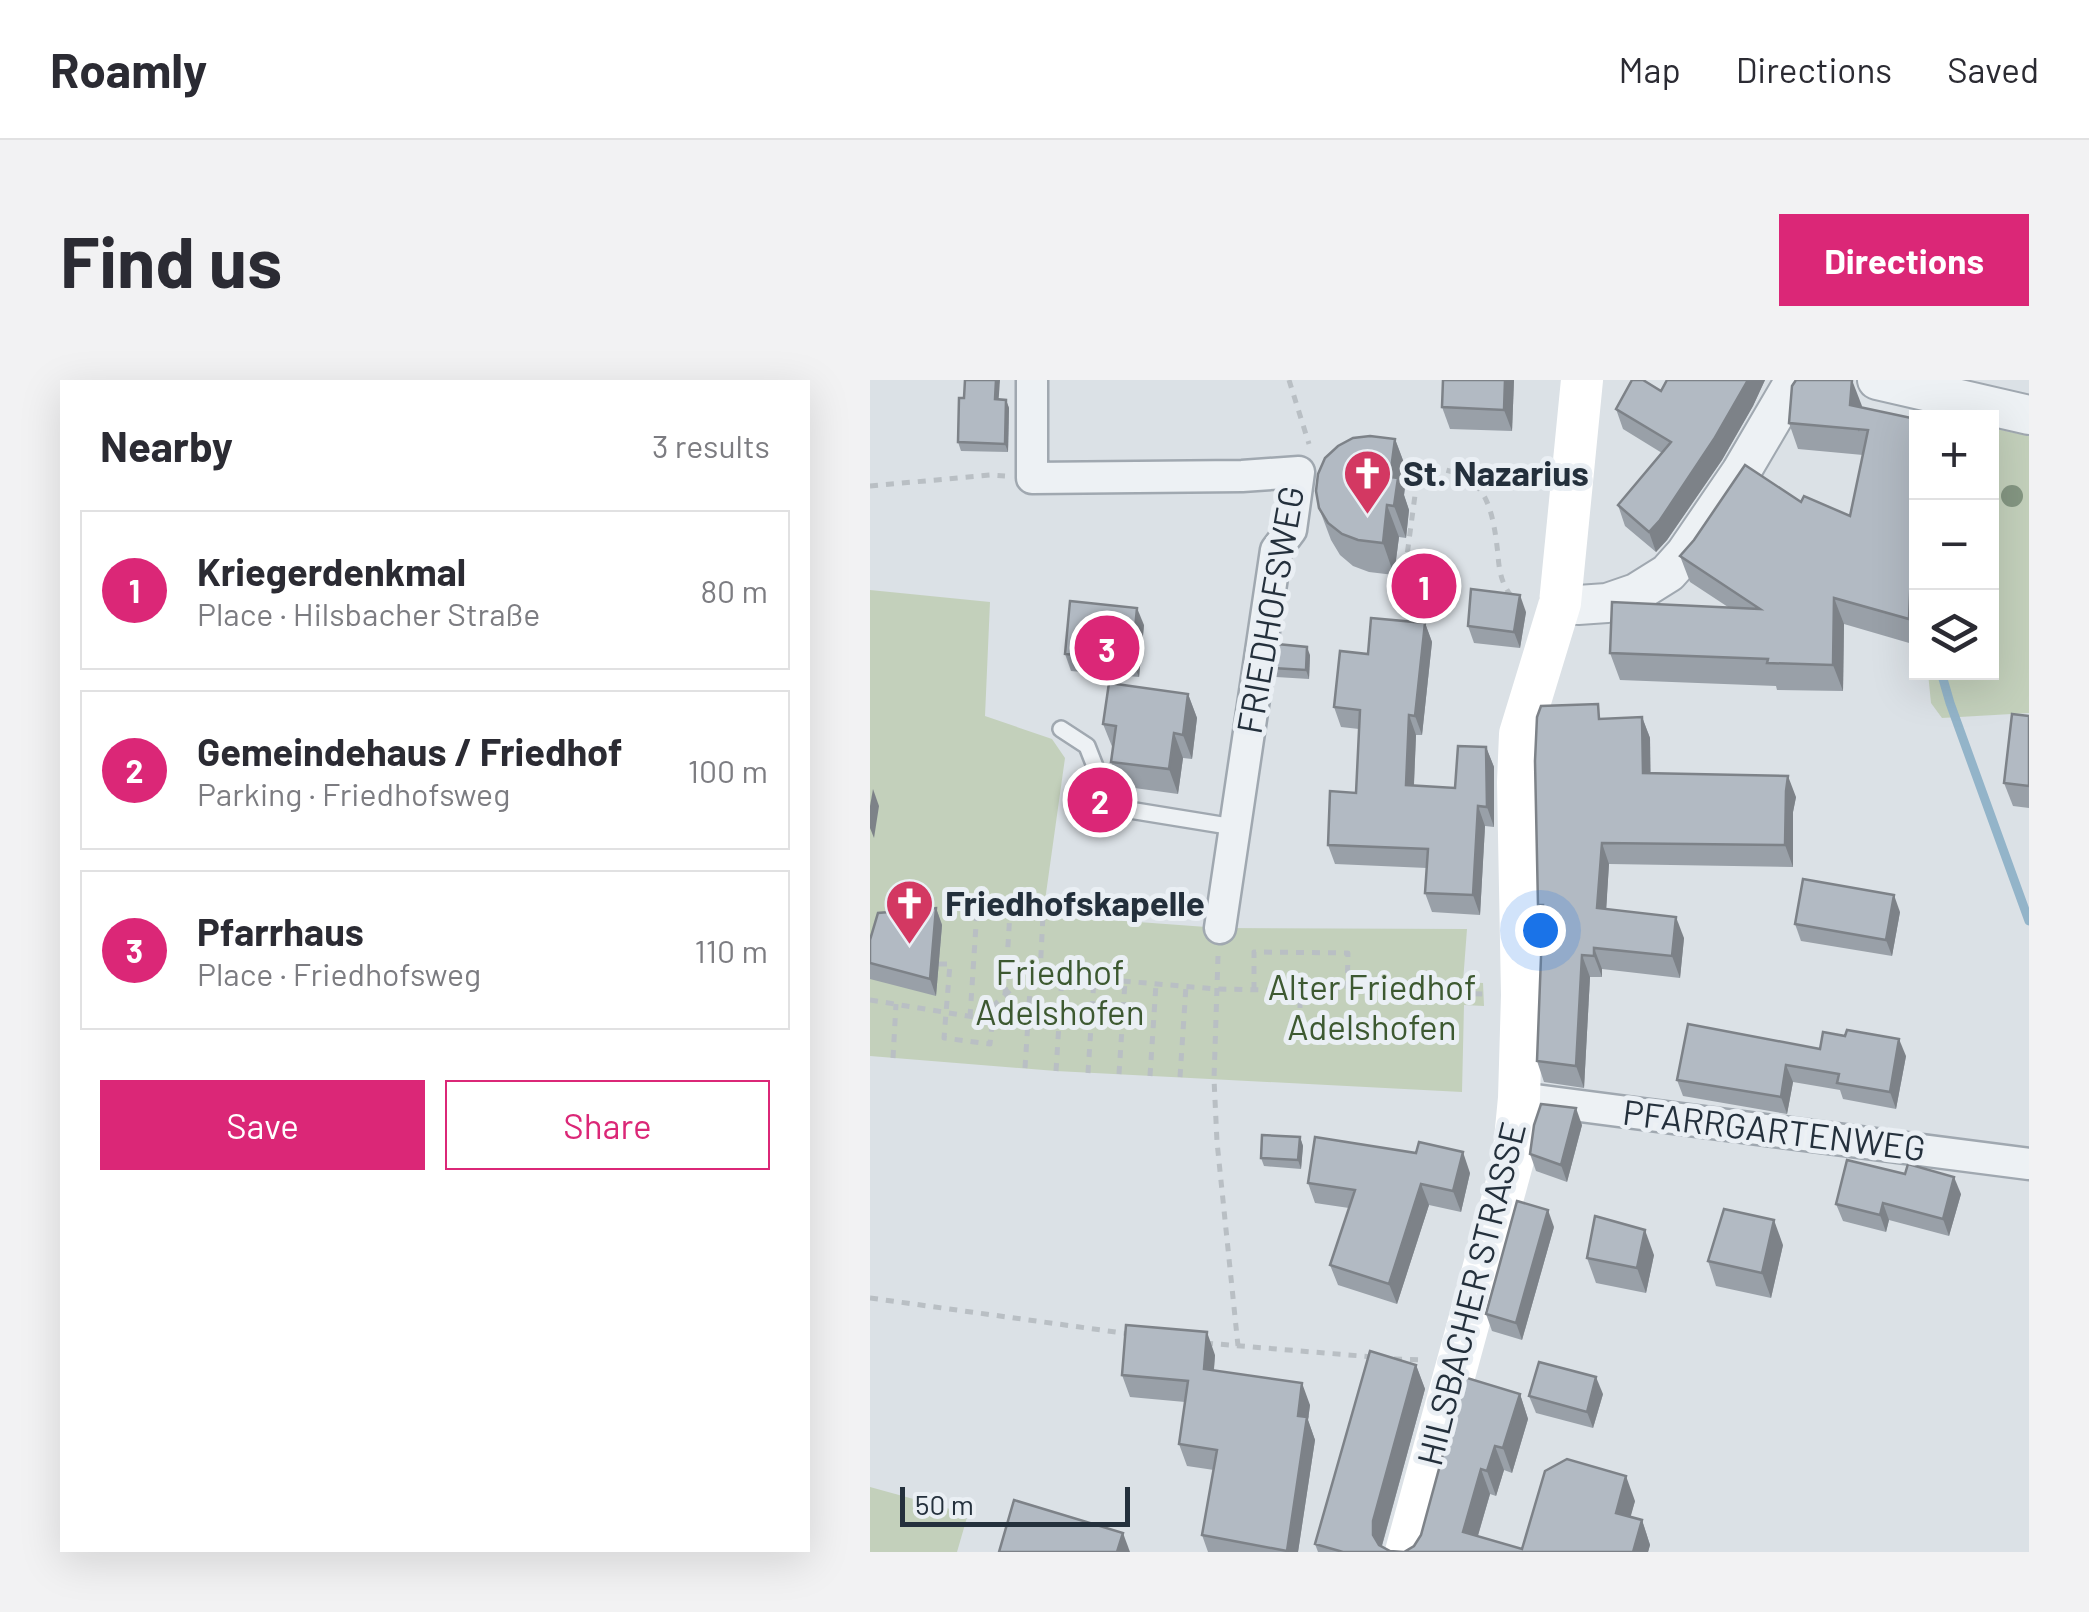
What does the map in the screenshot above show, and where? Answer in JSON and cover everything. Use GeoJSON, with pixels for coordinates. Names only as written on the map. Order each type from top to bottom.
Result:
{"type":"FeatureCollection","features":[{"type":"Feature","properties":{"kind":"main road","name":"HILSBACHER STRASSE"},"geometry":{"type":"LineString","coordinates":[[1406,1552],[1513,1160],[1520,1098],[1522,995],[1520,734],[1560,603],[1582,380]]}},
{"type":"Feature","properties":{"kind":"street"},"geometry":{"type":"LineString","coordinates":[[1032,380],[1032,478]]}},
{"type":"Feature","properties":{"kind":"street"},"geometry":{"type":"LineString","coordinates":[[1560,603],[1607,603],[1636,592],[1668,572],[1685,554],[1740,472],[1795,380]]}},
{"type":"Feature","properties":{"kind":"street"},"geometry":{"type":"LineString","coordinates":[[1877,380],[2022,414]]}},
{"type":"Feature","properties":{"kind":"street","name":"FRIEDHOFSWEG"},"geometry":{"type":"LineString","coordinates":[[1032,478],[1299,472],[1290,530],[1276,550],[1220,928]]}},
{"type":"Feature","properties":{"kind":"street","name":"PFARRGARTENWEG"},"geometry":{"type":"LineString","coordinates":[[1520,1098],[2029,1164]]}},
{"type":"Feature","properties":{"kind":"lane"},"geometry":{"type":"LineString","coordinates":[[1061,729],[1086,746],[1110,807],[1234,827]]}},
{"type":"Feature","properties":{"kind":"path"},"geometry":{"type":"LineString","coordinates":[[1289,380],[1318,470],[1299,472]]}},
{"type":"Feature","properties":{"kind":"path"},"geometry":{"type":"LineString","coordinates":[[1400,463],[1460,474],[1477,483],[1492,514],[1500,571],[1507,591],[1522,608],[1560,603]]}},
{"type":"Feature","properties":{"kind":"path"},"geometry":{"type":"LineString","coordinates":[[1419,465],[1406,563],[1441,578]]}},
{"type":"Feature","properties":{"kind":"path"},"geometry":{"type":"LineString","coordinates":[[870,486],[990,475],[1032,478]]}},
{"type":"Feature","properties":{"kind":"path"},"geometry":{"type":"LineString","coordinates":[[970,1016],[977,910]]}},
{"type":"Feature","properties":{"kind":"path"},"geometry":{"type":"LineString","coordinates":[[1005,995],[1010,912]]}},
{"type":"Feature","properties":{"kind":"path"},"geometry":{"type":"LineString","coordinates":[[1040,974],[1043,915]]}},
{"type":"Feature","properties":{"kind":"path"},"geometry":{"type":"LineString","coordinates":[[1220,928],[1214,1079],[1238,1346]]}},
{"type":"Feature","properties":{"kind":"path"},"geometry":{"type":"LineString","coordinates":[[1254,990],[1254,952],[1348,953],[1348,992]]}},
{"type":"Feature","properties":{"kind":"path"},"geometry":{"type":"LineString","coordinates":[[939,964],[950,964],[944,1038],[990,1044],[994,1005]]}},
{"type":"Feature","properties":{"kind":"path"},"geometry":{"type":"LineString","coordinates":[[1025,1068],[1031,974]]}},
{"type":"Feature","properties":{"kind":"path"},"geometry":{"type":"LineString","coordinates":[[870,1000],[980,1018],[1031,974],[1216,989],[1483,994]]}},
{"type":"Feature","properties":{"kind":"path"},"geometry":{"type":"LineString","coordinates":[[1056,1071],[1062,976]]}},
{"type":"Feature","properties":{"kind":"path"},"geometry":{"type":"LineString","coordinates":[[1088,1072],[1094,979]]}},
{"type":"Feature","properties":{"kind":"path"},"geometry":{"type":"LineString","coordinates":[[1120,1074],[1125,982]]}},
{"type":"Feature","properties":{"kind":"path"},"geometry":{"type":"LineString","coordinates":[[1150,1076],[1156,984]]}},
{"type":"Feature","properties":{"kind":"path"},"geometry":{"type":"LineString","coordinates":[[1180,1077],[1186,986]]}},
{"type":"Feature","properties":{"kind":"path"},"geometry":{"type":"LineString","coordinates":[[1300,992],[1300,1040]]}},
{"type":"Feature","properties":{"kind":"path"},"geometry":{"type":"LineString","coordinates":[[893,1058],[896,1004]]}},
{"type":"Feature","properties":{"kind":"path"},"geometry":{"type":"LineString","coordinates":[[870,1298],[1140,1335]]}},
{"type":"Feature","properties":{"kind":"path"},"geometry":{"type":"LineString","coordinates":[[1197,1342],[1400,1360],[1458,1360]]}},
{"type":"Feature","properties":{"kind":"green space"},"geometry":{"type":"Polygon","coordinates":[[[1999,430],[2029,436],[2029,713],[1942,718],[1931,703],[1929,680],[1999,680],[1999,430]]]}},
{"type":"Feature","properties":{"kind":"green space"},"geometry":{"type":"Polygon","coordinates":[[[870,590],[990,602],[985,716],[1052,739],[1065,758],[1043,915],[1220,928],[1467,929],[1463,982],[1483,983],[1484,1006],[1464,1005],[1462,1092],[1056,1071],[870,1056],[870,590]]]}},
{"type":"Feature","properties":{"kind":"green space"},"geometry":{"type":"Polygon","coordinates":[[[870,1487],[968,1514],[957,1552],[870,1552],[870,1487]]]}},
{"type":"Feature","properties":{"kind":"building"},"geometry":{"type":"Polygon","coordinates":[[[965,380],[996,380],[995,399],[1006,400],[1005,444],[958,442],[959,398],[964,398],[965,380]]]}},
{"type":"Feature","properties":{"kind":"building"},"geometry":{"type":"Polygon","coordinates":[[[1443,380],[1505,380],[1504,410],[1442,407],[1443,380]]]}},
{"type":"Feature","properties":{"kind":"building"},"geometry":{"type":"Polygon","coordinates":[[[1632,380],[1643,380],[1661,391],[1667,380],[1748,380],[1714,439],[1649,532],[1618,505],[1671,442],[1616,409],[1632,380]]]}},
{"type":"Feature","properties":{"kind":"building"},"geometry":{"type":"Polygon","coordinates":[[[1796,380],[1852,380],[1850,405],[1909,418],[1909,619],[1834,598],[1833,665],[1610,653],[1612,602],[1760,609],[1680,556],[1745,465],[1801,502],[1804,496],[1850,516],[1868,430],[1789,423],[1796,380]]]}},
{"type":"Feature","properties":{"kind":"building"},"geometry":{"type":"Polygon","coordinates":[[[1353,438],[1395,439],[1390,477],[1398,478],[1394,506],[1387,505],[1383,543],[1342,534],[1328,523],[1319,508],[1316,491],[1325,458],[1353,438]]]}},
{"type":"Feature","properties":{"kind":"building"},"geometry":{"type":"Polygon","coordinates":[[[1471,589],[1520,595],[1514,632],[1468,626],[1471,589]]]}},
{"type":"Feature","properties":{"kind":"building"},"geometry":{"type":"Polygon","coordinates":[[[1070,601],[1137,608],[1132,661],[1065,654],[1070,601]]]}},
{"type":"Feature","properties":{"kind":"building"},"geometry":{"type":"Polygon","coordinates":[[[1371,618],[1425,623],[1415,716],[1409,715],[1406,785],[1455,788],[1458,746],[1486,747],[1487,807],[1478,806],[1473,895],[1425,893],[1428,849],[1328,845],[1330,791],[1356,793],[1360,710],[1334,707],[1340,651],[1368,654],[1371,618]]]}},
{"type":"Feature","properties":{"kind":"building"},"geometry":{"type":"Polygon","coordinates":[[[1277,644],[1307,647],[1306,670],[1273,668],[1277,644]]]}},
{"type":"Feature","properties":{"kind":"building"},"geometry":{"type":"Polygon","coordinates":[[[1109,683],[1188,694],[1183,735],[1174,733],[1169,769],[1111,762],[1116,726],[1103,724],[1109,683]]]}},
{"type":"Feature","properties":{"kind":"building"},"geometry":{"type":"Polygon","coordinates":[[[1598,704],[1599,719],[1642,717],[1643,773],[1788,776],[1785,845],[1602,843],[1597,908],[1676,917],[1672,956],[1594,948],[1594,956],[1582,955],[1576,1066],[1537,1061],[1543,905],[1538,905],[1537,717],[1541,706],[1598,704]]]}},
{"type":"Feature","properties":{"kind":"building"},"geometry":{"type":"Polygon","coordinates":[[[2012,714],[2029,716],[2029,786],[2004,783],[2012,714]]]}},
{"type":"Feature","properties":{"kind":"building"},"geometry":{"type":"Polygon","coordinates":[[[1803,879],[1894,895],[1886,940],[1795,924],[1803,879]]]}},
{"type":"Feature","properties":{"kind":"building","name":"Friedhofskapelle"},"geometry":{"type":"Polygon","coordinates":[[[936,908],[930,979],[870,963],[870,940],[878,913],[936,908]]]}},
{"type":"Feature","properties":{"kind":"building"},"geometry":{"type":"Polygon","coordinates":[[[1688,1024],[1820,1049],[1823,1032],[1845,1036],[1847,1030],[1899,1039],[1890,1092],[1837,1083],[1839,1074],[1786,1065],[1781,1097],[1677,1080],[1688,1024]]]}},
{"type":"Feature","properties":{"kind":"building"},"geometry":{"type":"Polygon","coordinates":[[[1541,1104],[1576,1108],[1561,1165],[1530,1154],[1541,1104]]]}},
{"type":"Feature","properties":{"kind":"building"},"geometry":{"type":"Polygon","coordinates":[[[1262,1135],[1300,1137],[1298,1160],[1261,1158],[1262,1135]]]}},
{"type":"Feature","properties":{"kind":"building"},"geometry":{"type":"Polygon","coordinates":[[[1315,1137],[1416,1153],[1419,1142],[1463,1152],[1453,1191],[1421,1184],[1389,1284],[1330,1265],[1355,1190],[1308,1183],[1315,1137]]]}},
{"type":"Feature","properties":{"kind":"building"},"geometry":{"type":"Polygon","coordinates":[[[1847,1160],[1905,1174],[1908,1164],[1954,1177],[1943,1219],[1883,1203],[1880,1215],[1836,1204],[1847,1160]]]}},
{"type":"Feature","properties":{"kind":"building"},"geometry":{"type":"Polygon","coordinates":[[[1517,1201],[1548,1210],[1516,1323],[1486,1314],[1517,1201]]]}},
{"type":"Feature","properties":{"kind":"building"},"geometry":{"type":"Polygon","coordinates":[[[1724,1209],[1774,1220],[1762,1273],[1708,1261],[1724,1209]]]}},
{"type":"Feature","properties":{"kind":"building"},"geometry":{"type":"Polygon","coordinates":[[[1595,1216],[1645,1230],[1637,1268],[1587,1258],[1595,1216]]]}},
{"type":"Feature","properties":{"kind":"building"},"geometry":{"type":"Polygon","coordinates":[[[1126,1325],[1207,1332],[1204,1369],[1302,1383],[1298,1416],[1307,1417],[1287,1551],[1202,1535],[1217,1450],[1179,1444],[1188,1381],[1122,1375],[1126,1325]]]}},
{"type":"Feature","properties":{"kind":"building"},"geometry":{"type":"Polygon","coordinates":[[[1370,1351],[1416,1365],[1373,1521],[1373,1535],[1379,1545],[1404,1552],[1343,1552],[1315,1544],[1370,1351]]]}},
{"type":"Feature","properties":{"kind":"building"},"geometry":{"type":"Polygon","coordinates":[[[1539,1362],[1596,1377],[1587,1412],[1529,1396],[1539,1362]]]}},
{"type":"Feature","properties":{"kind":"building"},"geometry":{"type":"Polygon","coordinates":[[[1464,1377],[1520,1394],[1503,1448],[1495,1446],[1487,1471],[1481,1469],[1463,1532],[1522,1549],[1545,1471],[1567,1459],[1626,1476],[1616,1513],[1642,1520],[1633,1552],[1404,1552],[1421,1535],[1464,1377]]]}},
{"type":"Feature","properties":{"kind":"building"},"geometry":{"type":"Polygon","coordinates":[[[1014,1500],[1123,1533],[1117,1552],[999,1552],[1014,1500]]]}},
{"type":"Feature","properties":{"kind":"waterway"},"geometry":{"type":"LineString","coordinates":[[1943,680],[2029,921]]}},
{"type":"Feature","properties":{"kind":"place","name":"St. Nazarius"},"geometry":{"type":"Point","coordinates":[1368,516]}},
{"type":"Feature","properties":{"kind":"place","name":"Kriegerdenkmal"},"geometry":{"type":"Point","coordinates":[1424,586]}},
{"type":"Feature","properties":{"kind":"place","name":"Pfarrhaus"},"geometry":{"type":"Point","coordinates":[1107,648]}},
{"type":"Feature","properties":{"kind":"place","name":"Gemeindehaus / Friedhof"},"geometry":{"type":"Point","coordinates":[1100,800]}},
{"type":"Feature","properties":{"kind":"place","name":"Friedhofskapelle"},"geometry":{"type":"Point","coordinates":[910,946]}},
{"type":"Feature","properties":{"kind":"park label","name":"Friedhof Adelshofen"},"geometry":{"type":"Point","coordinates":[1060,993]}},
{"type":"Feature","properties":{"kind":"park label","name":"Alter Friedhof Adelshofen"},"geometry":{"type":"Point","coordinates":[1372,1008]}}]}
